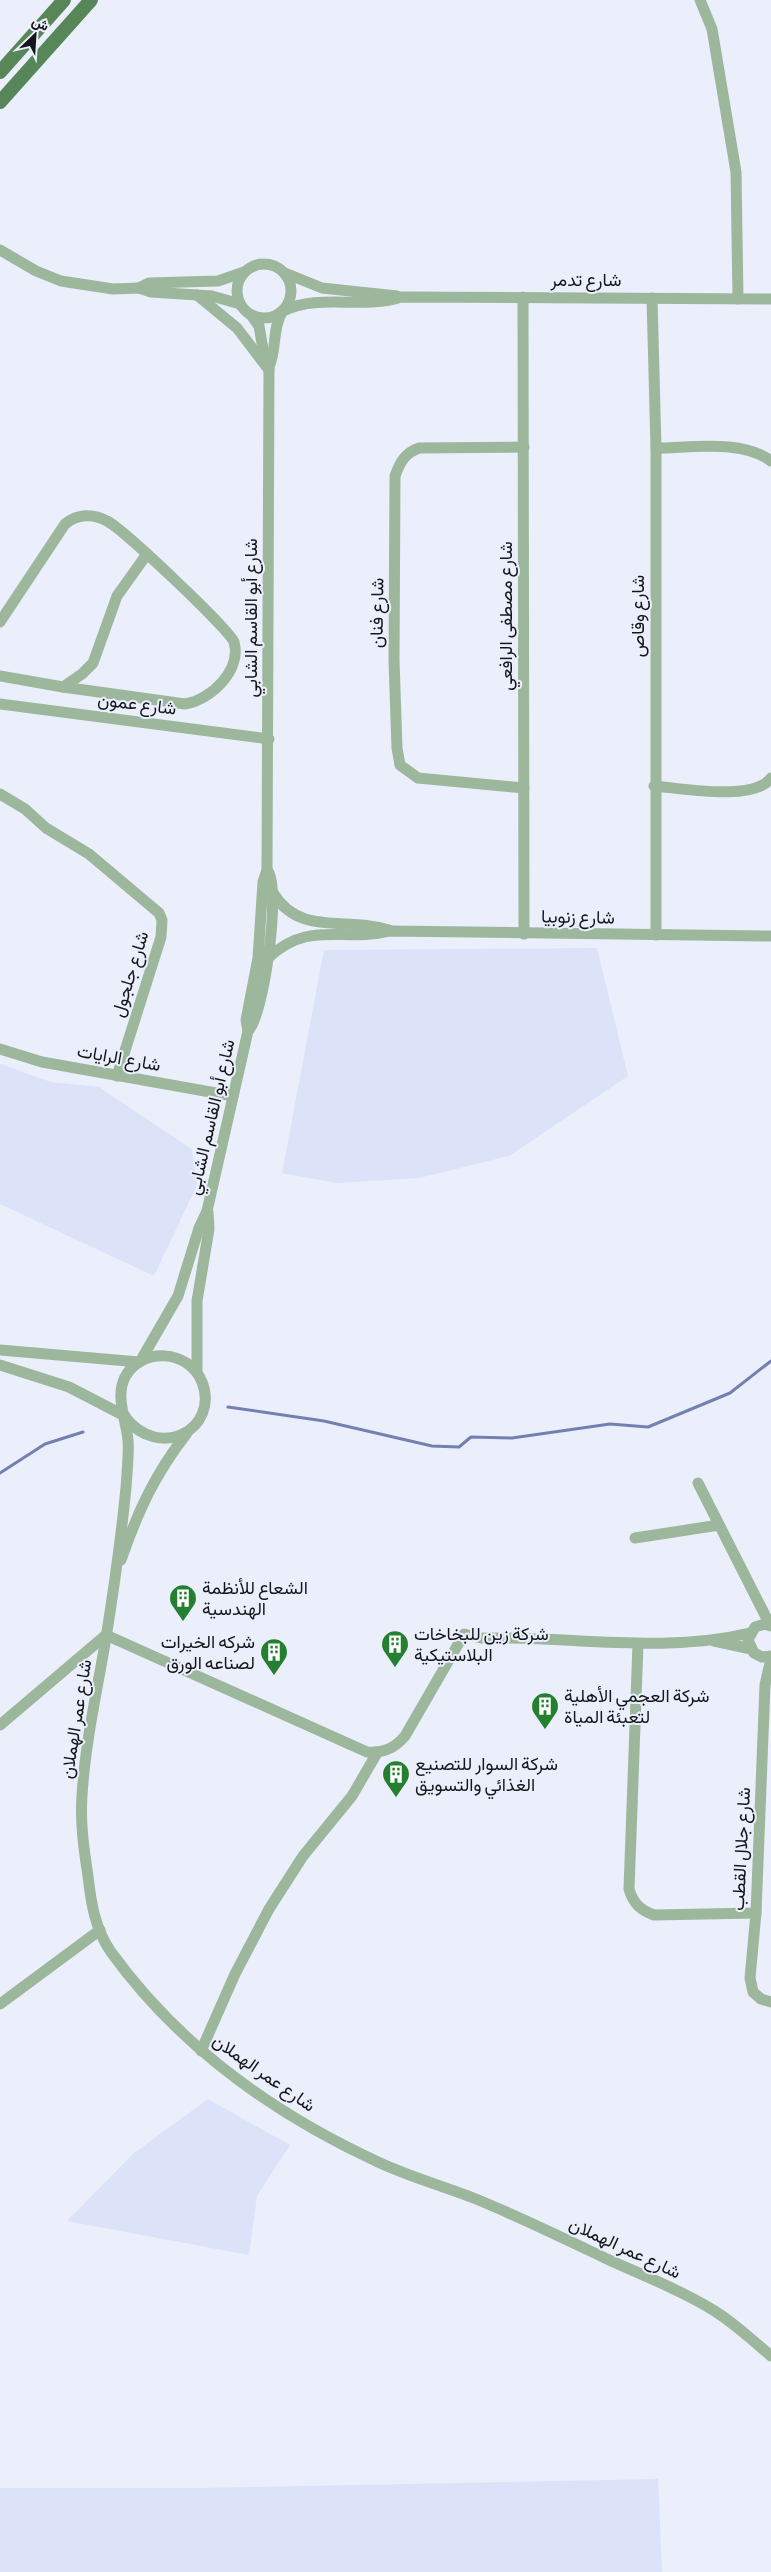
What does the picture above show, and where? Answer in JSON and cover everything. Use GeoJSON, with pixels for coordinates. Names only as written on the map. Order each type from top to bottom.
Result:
{"type":"FeatureCollection","features":[{"type":"Feature","properties":{"kind":"main road"},"geometry":{"type":"LineString","coordinates":[[1,69],[64,0]]}},
{"type":"Feature","properties":{"kind":"main road"},"geometry":{"type":"LineString","coordinates":[[0,102],[91,0]]}},
{"type":"Feature","properties":{"kind":"street"},"geometry":{"type":"LineString","coordinates":[[700,0],[712,29],[736,172],[738,299]]}},
{"type":"Feature","properties":{"kind":"street"},"geometry":{"type":"LineString","coordinates":[[0,250],[36,272],[61,280],[113,289],[139,288],[151,292],[219,297],[240,304],[252,315],[267,318],[282,311],[288,304],[291,288],[285,273],[272,265],[263,264],[255,265],[246,271],[218,282],[149,283],[139,288]]}},
{"type":"Feature","properties":{"kind":"street"},"geometry":{"type":"LineString","coordinates":[[240,304],[237,289],[238,282],[246,271]]}},
{"type":"Feature","properties":{"kind":"street","name":"شارع تدمر"},"geometry":{"type":"LineString","coordinates":[[285,273],[322,288],[383,293],[401,298]]}},
{"type":"Feature","properties":{"kind":"street"},"geometry":{"type":"LineString","coordinates":[[197,295],[237,328],[269,368]]}},
{"type":"Feature","properties":{"kind":"street","name":"شارع تدمر"},"geometry":{"type":"LineString","coordinates":[[282,311],[312,302],[380,302],[401,298],[771,299]]}},
{"type":"Feature","properties":{"kind":"street","name":"شارع مصطفى الرافعي"},"geometry":{"type":"LineString","coordinates":[[523,298],[524,934]]}},
{"type":"Feature","properties":{"kind":"street","name":"شارع وقاص"},"geometry":{"type":"LineString","coordinates":[[652,298],[656,448],[654,786],[656,936]]}},
{"type":"Feature","properties":{"kind":"street","name":"شارع أبو القاسم الشابي"},"geometry":{"type":"LineString","coordinates":[[248,1031],[246,1020],[258,958],[263,882],[267,870],[269,368],[275,348],[276,326],[282,311]]}},
{"type":"Feature","properties":{"kind":"street","name":"شارع أبو القاسم الشابي"},"geometry":{"type":"LineString","coordinates":[[252,315],[259,326],[262,352],[269,368]]}},
{"type":"Feature","properties":{"kind":"street","name":"شارع فنان"},"geometry":{"type":"LineString","coordinates":[[524,447],[419,448],[410,451],[399,464],[395,476],[394,660],[396,748],[400,765],[418,778],[524,788]]}},
{"type":"Feature","properties":{"kind":"street"},"geometry":{"type":"LineString","coordinates":[[656,448],[740,447],[760,453],[771,461]]}},
{"type":"Feature","properties":{"kind":"street"},"geometry":{"type":"LineString","coordinates":[[0,622],[17,600],[54,539],[73,518],[86,515],[108,521],[147,554],[229,632],[236,652],[222,682],[197,702],[185,704],[0,676]]}},
{"type":"Feature","properties":{"kind":"street"},"geometry":{"type":"LineString","coordinates":[[63,687],[82,674],[93,663],[118,596],[147,554]]}},
{"type":"Feature","properties":{"kind":"street","name":"شارع عمون"},"geometry":{"type":"LineString","coordinates":[[0,704],[269,739]]}},
{"type":"Feature","properties":{"kind":"street"},"geometry":{"type":"LineString","coordinates":[[654,786],[741,792],[756,789],[771,778]]}},
{"type":"Feature","properties":{"kind":"street","name":"شارع جلجول"},"geometry":{"type":"LineString","coordinates":[[0,794],[25,809],[46,828],[89,854],[154,906],[162,920],[161,937],[117,1076]]}},
{"type":"Feature","properties":{"kind":"street","name":"شارع أبو القاسم الشابي"},"geometry":{"type":"LineString","coordinates":[[140,1361],[178,1296],[199,1228],[207,1211],[248,1031],[256,1019],[268,958],[273,892],[272,875],[267,870]]}},
{"type":"Feature","properties":{"kind":"street","name":"شارع زنوبيا"},"geometry":{"type":"LineString","coordinates":[[273,892],[286,910],[306,920],[365,924],[390,931]]}},
{"type":"Feature","properties":{"kind":"street","name":"شارع زنوبيا"},"geometry":{"type":"LineString","coordinates":[[268,958],[285,944],[306,935],[369,935],[390,931],[769,936]]}},
{"type":"Feature","properties":{"kind":"street","name":"شارع الرايات"},"geometry":{"type":"LineString","coordinates":[[0,1048],[42,1062],[233,1096]]}},
{"type":"Feature","properties":{"kind":"street","name":"شارع أبو القاسم الشابي"},"geometry":{"type":"LineString","coordinates":[[197,1372],[197,1300],[209,1229],[207,1211]]}},
{"type":"Feature","properties":{"kind":"street"},"geometry":{"type":"LineString","coordinates":[[0,1350],[140,1361],[156,1355],[171,1356],[186,1362],[197,1372],[202,1383],[204,1402],[199,1419],[191,1429],[178,1437],[162,1440],[148,1437],[134,1429],[125,1417],[121,1402],[122,1386],[125,1377],[140,1361]]}},
{"type":"Feature","properties":{"kind":"street"},"geometry":{"type":"LineString","coordinates":[[0,1365],[69,1387],[125,1417]]}},
{"type":"Feature","properties":{"kind":"street","name":"شارع عمر الهملان"},"geometry":{"type":"LineString","coordinates":[[125,1417],[128,1465],[116,1573],[82,1799],[83,1841],[92,1912],[108,1948],[150,2000],[201,2051],[236,2079],[330,2139],[382,2164],[487,2204],[689,2296],[725,2318],[771,2356]]}},
{"type":"Feature","properties":{"kind":"street","name":"شارع عمر الهملان"},"geometry":{"type":"LineString","coordinates":[[116,1573],[146,1494],[159,1471],[191,1429]]}},
{"type":"Feature","properties":{"kind":"street"},"geometry":{"type":"LineString","coordinates":[[0,1725],[106,1635],[367,1752],[377,1753],[397,1745],[405,1736],[464,1634],[481,1638],[638,1644],[707,1639],[770,1625],[698,1483]]}},
{"type":"Feature","properties":{"kind":"street"},"geometry":{"type":"LineString","coordinates":[[635,1538],[719,1525]]}},
{"type":"Feature","properties":{"kind":"street"},"geometry":{"type":"LineString","coordinates":[[752,1592],[753,1630]]}},
{"type":"Feature","properties":{"kind":"street","name":"شارع جلال القطب"},"geometry":{"type":"LineString","coordinates":[[753,1630],[748,1640],[765,1685]]}},
{"type":"Feature","properties":{"kind":"street"},"geometry":{"type":"LineString","coordinates":[[707,1639],[771,1657]]}},
{"type":"Feature","properties":{"kind":"street"},"geometry":{"type":"LineString","coordinates":[[638,1644],[629,1889],[631,1898],[644,1912],[654,1915],[756,1913]]}},
{"type":"Feature","properties":{"kind":"street","name":"شارع جلال القطب"},"geometry":{"type":"LineString","coordinates":[[771,1657],[765,1685],[766,1784],[750,1986],[757,1996],[771,2002]]}},
{"type":"Feature","properties":{"kind":"street"},"geometry":{"type":"LineString","coordinates":[[201,2051],[235,1974],[268,1909],[303,1856],[352,1796],[377,1753]]}},
{"type":"Feature","properties":{"kind":"street"},"geometry":{"type":"LineString","coordinates":[[0,2004],[100,1930]]}},
{"type":"Feature","properties":{"kind":"shaded area"},"geometry":{"type":"Polygon","coordinates":[[[597,948],[628,1076],[509,1156],[419,1178],[336,1183],[282,1173],[324,950],[597,948]]]}},
{"type":"Feature","properties":{"kind":"shaded area"},"geometry":{"type":"Polygon","coordinates":[[[0,1064],[51,1082],[99,1087],[192,1149],[197,1185],[154,1276],[0,1204],[0,1064]]]}},
{"type":"Feature","properties":{"kind":"shaded area"},"geometry":{"type":"Polygon","coordinates":[[[208,2099],[290,2145],[257,2196],[249,2255],[67,2221],[134,2153],[208,2099]]]}},
{"type":"Feature","properties":{"kind":"shaded area"},"geometry":{"type":"Polygon","coordinates":[[[658,2479],[662,2572],[0,2572],[0,2488],[200,2488],[658,2479]]]}},
{"type":"Feature","properties":{"kind":"waterway"},"geometry":{"type":"LineString","coordinates":[[228,1407],[324,1421],[432,1446],[459,1447],[471,1437],[512,1438],[610,1424],[648,1427],[730,1393],[771,1361]]}},
{"type":"Feature","properties":{"kind":"waterway"},"geometry":{"type":"LineString","coordinates":[[0,1473],[45,1444],[83,1432]]}},
{"type":"Feature","properties":{"kind":"place","name":"الشعاع للأنظمة الهندسية"},"geometry":{"type":"Point","coordinates":[183,1622]}},
{"type":"Feature","properties":{"kind":"place","name":"شركة زين للبخاخات البلاستيكية"},"geometry":{"type":"Point","coordinates":[395,1668]}},
{"type":"Feature","properties":{"kind":"place","name":"شركه الخيرات لصناعه الورق"},"geometry":{"type":"Point","coordinates":[274,1676]}},
{"type":"Feature","properties":{"kind":"place","name":"شركة العجمي الأهلية لتعبئة المياة"},"geometry":{"type":"Point","coordinates":[545,1730]}},
{"type":"Feature","properties":{"kind":"place","name":"شركة السوار للتصنيع الغذائي والتسويق"},"geometry":{"type":"Point","coordinates":[396,1798]}}]}
